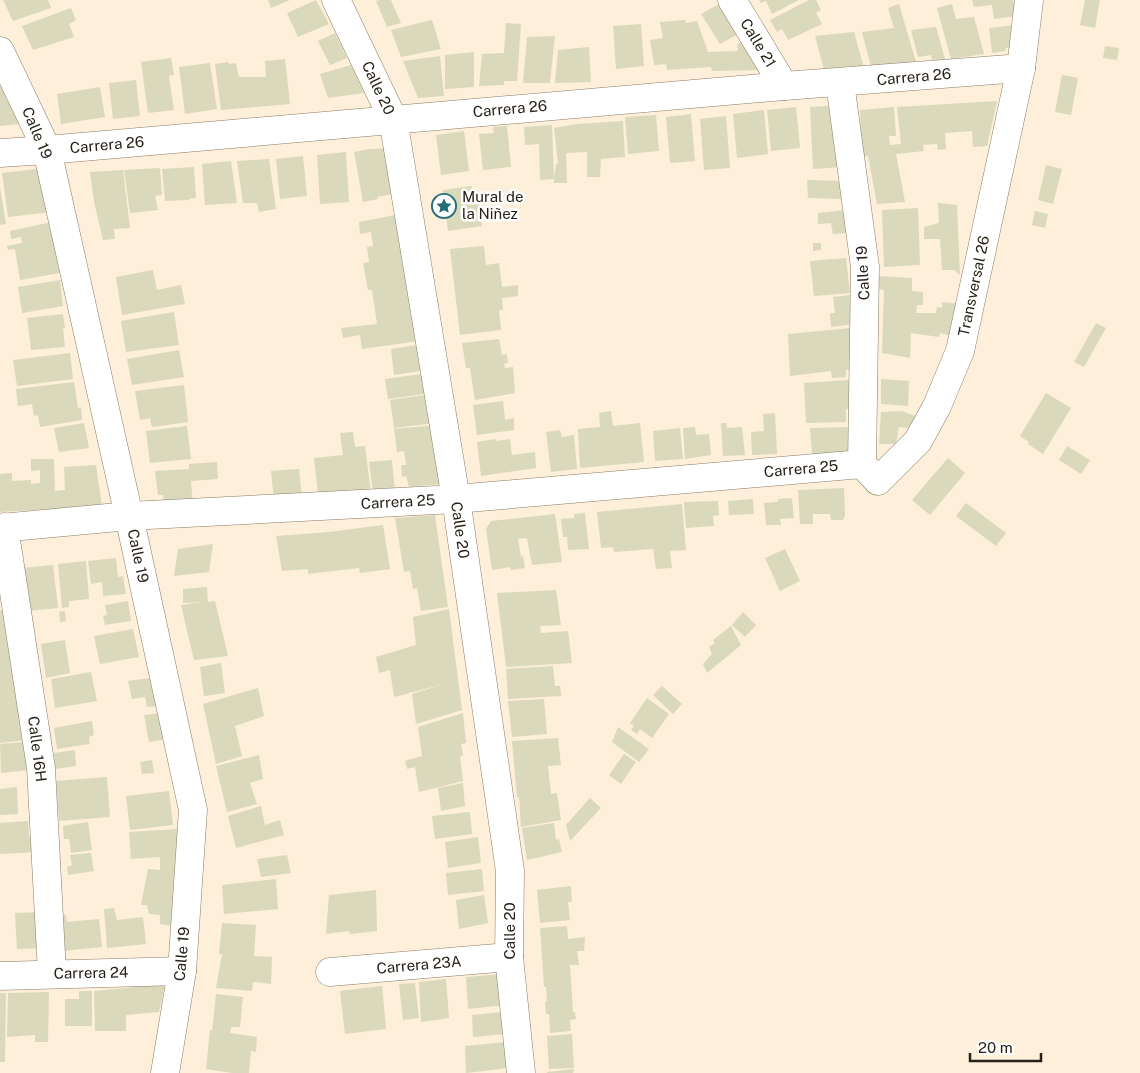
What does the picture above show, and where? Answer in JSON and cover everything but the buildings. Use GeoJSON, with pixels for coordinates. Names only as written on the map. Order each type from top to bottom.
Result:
{"type":"FeatureCollection","features":[{"type":"Feature","properties":{"kind":"street","name":"Calle 20"},"geometry":{"type":"LineString","coordinates":[[336,0],[392,119],[456,499],[510,871],[509,957],[521,1073]]}},
{"type":"Feature","properties":{"kind":"street","name":"Calle 21"},"geometry":{"type":"LineString","coordinates":[[732,0],[784,86]]}},
{"type":"Feature","properties":{"kind":"street"},"geometry":{"type":"LineString","coordinates":[[1021,68],[1029,0]]}},
{"type":"Feature","properties":{"kind":"street","name":"Calle 19"},"geometry":{"type":"LineString","coordinates":[[0,51],[47,150],[130,516],[193,810],[182,971],[165,1073]]}},
{"type":"Feature","properties":{"kind":"street","name":"Carrera 26"},"geometry":{"type":"LineString","coordinates":[[0,153],[784,86],[1021,68]]}},
{"type":"Feature","properties":{"kind":"street","name":"Transversal 26"},"geometry":{"type":"LineString","coordinates":[[870,473],[918,441],[937,406],[960,351],[1021,68]]}},
{"type":"Feature","properties":{"kind":"street","name":"Calle 19"},"geometry":{"type":"LineString","coordinates":[[840,83],[865,267],[870,473]]}},
{"type":"Feature","properties":{"kind":"street","name":"Carrera 25"},"geometry":{"type":"LineString","coordinates":[[2,528],[130,516],[456,499],[870,473]]}},
{"type":"Feature","properties":{"kind":"street","name":"Calle 16H"},"geometry":{"type":"LineString","coordinates":[[2,528],[41,768],[52,973]]}},
{"type":"Feature","properties":{"kind":"street","name":"Carrera 23A"},"geometry":{"type":"LineString","coordinates":[[330,972],[509,957]]}},
{"type":"Feature","properties":{"kind":"street","name":"Carrera 24"},"geometry":{"type":"LineString","coordinates":[[0,976],[52,973],[182,971]]}},
{"type":"Feature","properties":{"kind":"place","name":"Mural de la Niñez"},"geometry":{"type":"Point","coordinates":[444,206]}}]}
